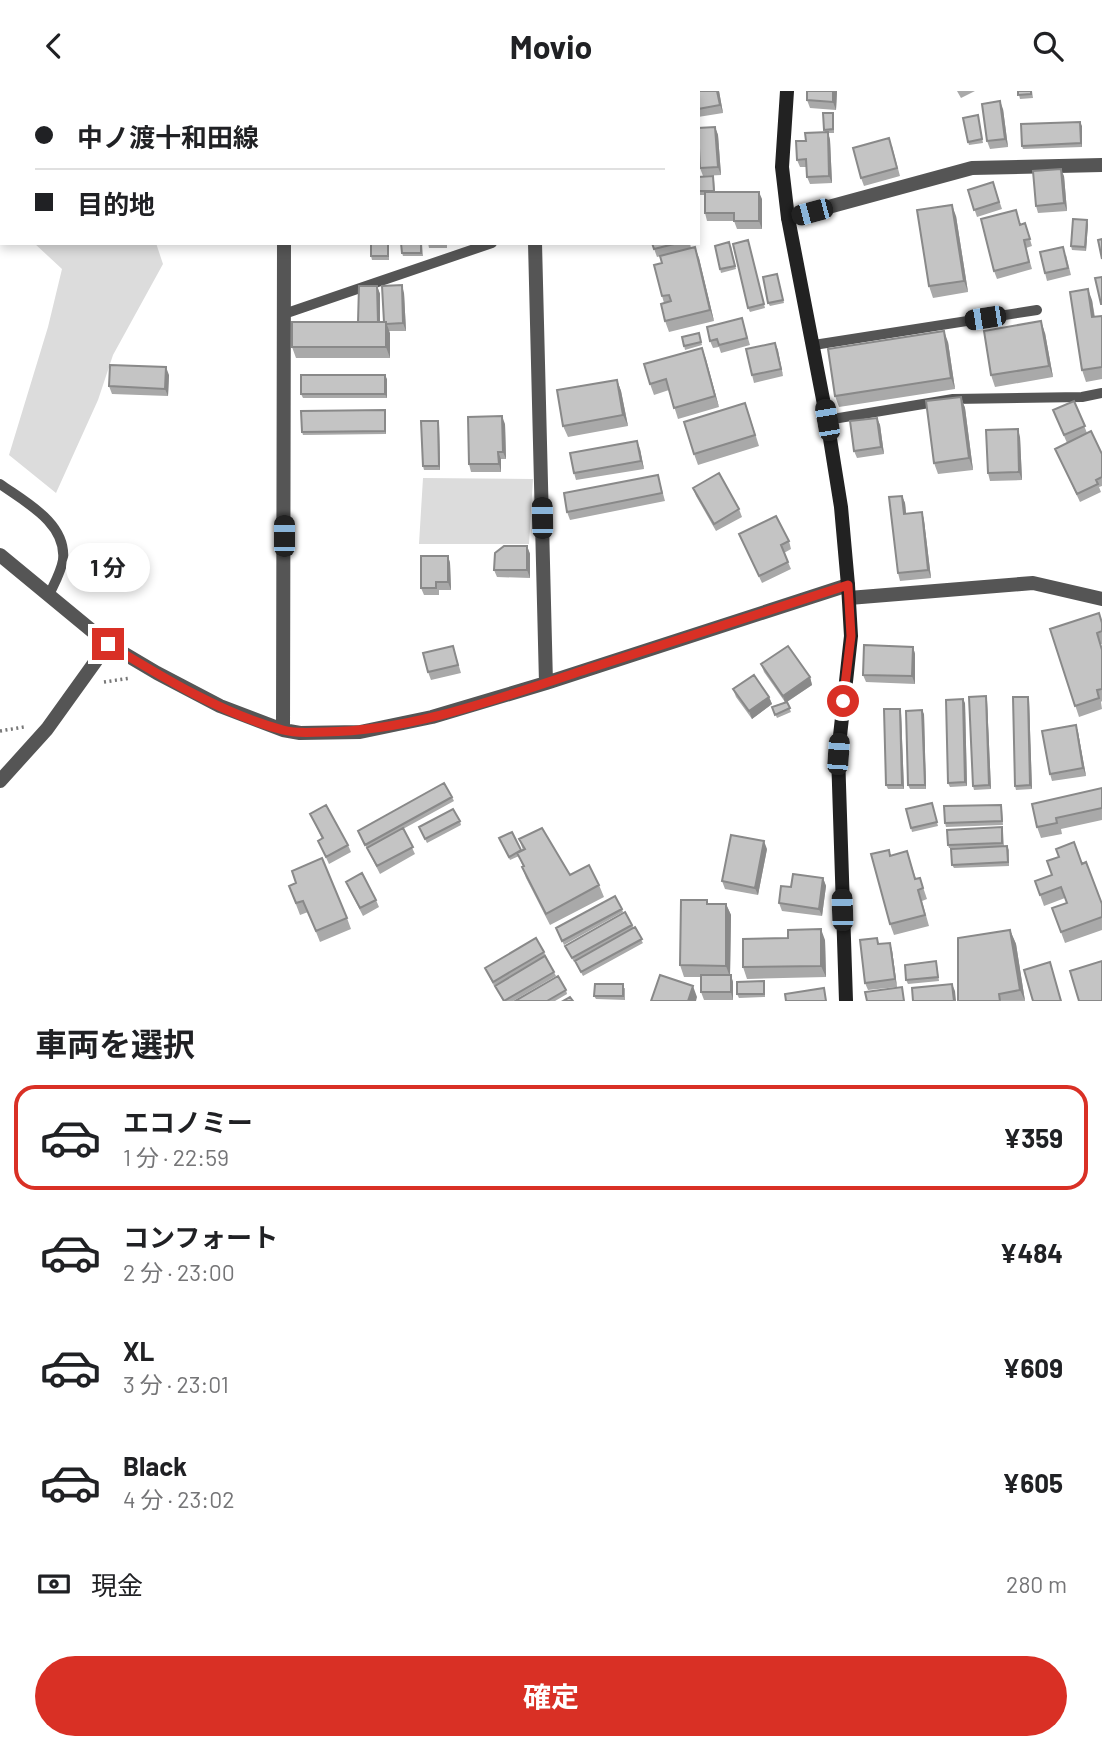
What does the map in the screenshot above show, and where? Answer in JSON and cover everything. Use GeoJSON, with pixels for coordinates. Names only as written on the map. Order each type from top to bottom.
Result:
{"type":"FeatureCollection","features":[{"type":"Feature","properties":{"kind":"main road"},"geometry":{"type":"LineString","coordinates":[[787,91],[782,167],[788,218],[827,420],[841,507],[849,591],[851,636],[838,754],[846,1001]]}},
{"type":"Feature","properties":{"kind":"street"},"geometry":{"type":"LineString","coordinates":[[788,218],[972,168],[1102,164]]}},
{"type":"Feature","properties":{"kind":"street"},"geometry":{"type":"LineString","coordinates":[[283,730],[284,245]]}},
{"type":"Feature","properties":{"kind":"street"},"geometry":{"type":"LineString","coordinates":[[535,245],[546,683]]}},
{"type":"Feature","properties":{"kind":"street"},"geometry":{"type":"LineString","coordinates":[[0,555],[108,644],[220,706],[283,730],[300,733],[360,732],[432,717],[849,591],[1033,583],[1102,599]]}},
{"type":"Feature","properties":{"kind":"street"},"geometry":{"type":"LineString","coordinates":[[0,781],[47,729],[108,644]]}},
{"type":"Feature","properties":{"kind":"lane"},"geometry":{"type":"LineString","coordinates":[[284,314],[486,245]]}},
{"type":"Feature","properties":{"kind":"lane"},"geometry":{"type":"LineString","coordinates":[[814,345],[1037,310]]}},
{"type":"Feature","properties":{"kind":"lane"},"geometry":{"type":"LineString","coordinates":[[827,420],[953,399],[1082,397],[1102,393]]}},
{"type":"Feature","properties":{"kind":"lane"},"geometry":{"type":"LineString","coordinates":[[0,484],[48,519],[63,546],[62,563],[49,595]]}},
{"type":"Feature","properties":{"kind":"path"},"geometry":{"type":"LineString","coordinates":[[86,675],[101,683],[132,678],[147,689],[157,673]]}},
{"type":"Feature","properties":{"kind":"path"},"geometry":{"type":"LineString","coordinates":[[0,731],[29,726]]}},
{"type":"Feature","properties":{"kind":"shaded area"},"geometry":{"type":"Polygon","coordinates":[[[36,245],[157,245],[163,264],[113,355],[98,400],[56,493],[9,455],[48,327],[62,269],[36,245]]]}},
{"type":"Feature","properties":{"kind":"shaded area"},"geometry":{"type":"Polygon","coordinates":[[[423,478],[533,479],[529,544],[419,544],[423,478]]]}},
{"type":"Feature","properties":{"kind":"building"},"geometry":{"type":"Polygon","coordinates":[[[700,91],[717,91],[720,105],[700,109],[700,91]]]}},
{"type":"Feature","properties":{"kind":"building"},"geometry":{"type":"Polygon","coordinates":[[[807,91],[833,91],[833,102],[807,100],[807,91]]]}},
{"type":"Feature","properties":{"kind":"building"},"geometry":{"type":"Polygon","coordinates":[[[1018,91],[1031,91],[1031,94],[1018,95],[1018,91]]]}},
{"type":"Feature","properties":{"kind":"building"},"geometry":{"type":"Polygon","coordinates":[[[1000,101],[1005,139],[987,141],[982,104],[1000,101]]]}},
{"type":"Feature","properties":{"kind":"building"},"geometry":{"type":"Polygon","coordinates":[[[823,113],[833,113],[833,129],[824,130],[823,113]]]}},
{"type":"Feature","properties":{"kind":"building"},"geometry":{"type":"Polygon","coordinates":[[[978,115],[982,139],[968,142],[963,118],[978,115]]]}},
{"type":"Feature","properties":{"kind":"building"},"geometry":{"type":"Polygon","coordinates":[[[1080,122],[1081,143],[1022,146],[1021,124],[1080,122]]]}},
{"type":"Feature","properties":{"kind":"building"},"geometry":{"type":"Polygon","coordinates":[[[715,127],[718,167],[700,168],[700,128],[715,127]]]}},
{"type":"Feature","properties":{"kind":"building"},"geometry":{"type":"Polygon","coordinates":[[[828,132],[829,176],[807,177],[806,159],[797,160],[796,141],[806,141],[805,133],[828,132]]]}},
{"type":"Feature","properties":{"kind":"building"},"geometry":{"type":"Polygon","coordinates":[[[889,138],[897,168],[861,178],[853,148],[889,138]]]}},
{"type":"Feature","properties":{"kind":"building"},"geometry":{"type":"Polygon","coordinates":[[[1061,169],[1064,203],[1036,206],[1033,171],[1061,169]]]}},
{"type":"Feature","properties":{"kind":"building"},"geometry":{"type":"Polygon","coordinates":[[[713,176],[714,191],[700,191],[700,177],[713,176]]]}},
{"type":"Feature","properties":{"kind":"building"},"geometry":{"type":"Polygon","coordinates":[[[993,182],[999,202],[974,210],[968,190],[993,182]]]}},
{"type":"Feature","properties":{"kind":"building"},"geometry":{"type":"Polygon","coordinates":[[[705,192],[759,192],[759,221],[734,221],[734,213],[705,213],[705,192]]]}},
{"type":"Feature","properties":{"kind":"building"},"geometry":{"type":"Polygon","coordinates":[[[952,205],[964,281],[929,286],[917,210],[952,205]]]}},
{"type":"Feature","properties":{"kind":"building"},"geometry":{"type":"Polygon","coordinates":[[[1016,210],[1020,225],[1025,223],[1030,239],[1024,240],[1029,262],[994,271],[981,219],[1016,210]]]}},
{"type":"Feature","properties":{"kind":"building"},"geometry":{"type":"Polygon","coordinates":[[[1073,219],[1087,220],[1085,247],[1071,246],[1073,219]]]}},
{"type":"Feature","properties":{"kind":"building"},"geometry":{"type":"Polygon","coordinates":[[[1102,239],[1102,259],[1098,240],[1102,239]]]}},
{"type":"Feature","properties":{"kind":"building"},"geometry":{"type":"Polygon","coordinates":[[[748,240],[764,304],[748,308],[733,244],[748,240]]]}},
{"type":"Feature","properties":{"kind":"building"},"geometry":{"type":"Polygon","coordinates":[[[729,242],[735,266],[720,269],[715,246],[729,242]]]}},
{"type":"Feature","properties":{"kind":"building"},"geometry":{"type":"Polygon","coordinates":[[[371,245],[388,245],[388,256],[371,256],[371,245]]]}},
{"type":"Feature","properties":{"kind":"building"},"geometry":{"type":"Polygon","coordinates":[[[401,245],[421,245],[421,253],[402,253],[401,245]]]}},
{"type":"Feature","properties":{"kind":"building"},"geometry":{"type":"Polygon","coordinates":[[[653,245],[670,245],[654,249],[653,245]]]}},
{"type":"Feature","properties":{"kind":"building"},"geometry":{"type":"Polygon","coordinates":[[[695,247],[710,310],[665,321],[661,304],[671,301],[669,295],[662,296],[654,265],[662,263],[660,256],[695,247]]]}},
{"type":"Feature","properties":{"kind":"building"},"geometry":{"type":"Polygon","coordinates":[[[1063,247],[1068,268],[1045,273],[1040,252],[1063,247]]]}},
{"type":"Feature","properties":{"kind":"building"},"geometry":{"type":"Polygon","coordinates":[[[777,274],[783,300],[768,303],[763,277],[777,274]]]}},
{"type":"Feature","properties":{"kind":"building"},"geometry":{"type":"Polygon","coordinates":[[[1102,277],[1102,304],[1101,304],[1095,278],[1102,277]]]}},
{"type":"Feature","properties":{"kind":"building"},"geometry":{"type":"Polygon","coordinates":[[[402,285],[403,323],[386,324],[382,286],[402,285]]]}},
{"type":"Feature","properties":{"kind":"building"},"geometry":{"type":"Polygon","coordinates":[[[359,286],[377,286],[378,322],[358,322],[359,286]]]}},
{"type":"Feature","properties":{"kind":"building"},"geometry":{"type":"Polygon","coordinates":[[[1088,289],[1092,317],[1102,316],[1102,367],[1082,370],[1070,292],[1088,289]]]}},
{"type":"Feature","properties":{"kind":"building"},"geometry":{"type":"Polygon","coordinates":[[[742,318],[747,338],[719,345],[717,339],[710,341],[707,327],[742,318]]]}},
{"type":"Feature","properties":{"kind":"building"},"geometry":{"type":"Polygon","coordinates":[[[1041,321],[1049,366],[991,375],[984,331],[1041,321]]]}},
{"type":"Feature","properties":{"kind":"building"},"geometry":{"type":"Polygon","coordinates":[[[292,322],[386,322],[386,347],[292,347],[292,322]]]}},
{"type":"Feature","properties":{"kind":"building"},"geometry":{"type":"Polygon","coordinates":[[[944,331],[951,378],[835,396],[828,349],[944,331]]]}},
{"type":"Feature","properties":{"kind":"building"},"geometry":{"type":"Polygon","coordinates":[[[699,333],[701,342],[684,346],[682,337],[699,333]]]}},
{"type":"Feature","properties":{"kind":"building"},"geometry":{"type":"Polygon","coordinates":[[[775,343],[781,369],[752,375],[746,349],[775,343]]]}},
{"type":"Feature","properties":{"kind":"building"},"geometry":{"type":"Polygon","coordinates":[[[702,348],[715,396],[674,408],[666,379],[650,384],[644,364],[702,348]]]}},
{"type":"Feature","properties":{"kind":"building"},"geometry":{"type":"Polygon","coordinates":[[[110,365],[166,367],[165,389],[109,386],[110,365]]]}},
{"type":"Feature","properties":{"kind":"building"},"geometry":{"type":"Polygon","coordinates":[[[301,375],[385,375],[385,394],[301,394],[301,375]]]}},
{"type":"Feature","properties":{"kind":"building"},"geometry":{"type":"Polygon","coordinates":[[[617,380],[623,415],[563,426],[557,390],[617,380]]]}},
{"type":"Feature","properties":{"kind":"building"},"geometry":{"type":"Polygon","coordinates":[[[961,397],[969,458],[934,463],[926,401],[961,397]]]}},
{"type":"Feature","properties":{"kind":"building"},"geometry":{"type":"Polygon","coordinates":[[[1074,401],[1085,426],[1064,435],[1053,410],[1074,401]]]}},
{"type":"Feature","properties":{"kind":"building"},"geometry":{"type":"Polygon","coordinates":[[[745,403],[755,435],[694,454],[684,422],[745,403]]]}},
{"type":"Feature","properties":{"kind":"building"},"geometry":{"type":"Polygon","coordinates":[[[385,410],[385,431],[302,432],[301,411],[385,410]]]}},
{"type":"Feature","properties":{"kind":"building"},"geometry":{"type":"Polygon","coordinates":[[[502,416],[503,452],[498,452],[499,464],[469,464],[468,417],[502,416]]]}},
{"type":"Feature","properties":{"kind":"building"},"geometry":{"type":"Polygon","coordinates":[[[877,418],[881,447],[854,451],[850,421],[877,418]]]}},
{"type":"Feature","properties":{"kind":"building"},"geometry":{"type":"Polygon","coordinates":[[[421,421],[438,421],[439,466],[423,466],[421,421]]]}},
{"type":"Feature","properties":{"kind":"building"},"geometry":{"type":"Polygon","coordinates":[[[1018,429],[1019,472],[988,473],[986,430],[1018,429]]]}},
{"type":"Feature","properties":{"kind":"building"},"geometry":{"type":"Polygon","coordinates":[[[1091,431],[1102,454],[1102,477],[1096,480],[1098,484],[1077,494],[1055,449],[1091,431]]]}},
{"type":"Feature","properties":{"kind":"building"},"geometry":{"type":"Polygon","coordinates":[[[637,441],[641,461],[574,473],[570,453],[637,441]]]}},
{"type":"Feature","properties":{"kind":"building"},"geometry":{"type":"Polygon","coordinates":[[[719,473],[739,509],[714,524],[693,488],[719,473]]]}},
{"type":"Feature","properties":{"kind":"building"},"geometry":{"type":"Polygon","coordinates":[[[658,475],[662,493],[567,512],[564,493],[658,475]]]}},
{"type":"Feature","properties":{"kind":"building"},"geometry":{"type":"Polygon","coordinates":[[[902,496],[904,514],[922,512],[928,570],[898,573],[889,497],[902,496]]]}},
{"type":"Feature","properties":{"kind":"building"},"geometry":{"type":"Polygon","coordinates":[[[776,516],[789,541],[781,545],[788,562],[759,576],[739,534],[776,516]]]}},
{"type":"Feature","properties":{"kind":"building"},"geometry":{"type":"Polygon","coordinates":[[[504,546],[527,546],[527,570],[494,570],[495,553],[504,546]]]}},
{"type":"Feature","properties":{"kind":"building"},"geometry":{"type":"Polygon","coordinates":[[[421,556],[448,556],[448,582],[436,582],[436,588],[421,588],[421,556]]]}},
{"type":"Feature","properties":{"kind":"building"},"geometry":{"type":"Polygon","coordinates":[[[1099,613],[1102,631],[1097,633],[1102,650],[1102,689],[1097,690],[1099,698],[1075,706],[1050,629],[1099,613]]]}},
{"type":"Feature","properties":{"kind":"building"},"geometry":{"type":"Polygon","coordinates":[[[864,645],[913,647],[912,676],[863,675],[864,645]]]}},
{"type":"Feature","properties":{"kind":"building"},"geometry":{"type":"Polygon","coordinates":[[[453,646],[458,665],[428,672],[423,653],[453,646]]]}},
{"type":"Feature","properties":{"kind":"building"},"geometry":{"type":"Polygon","coordinates":[[[788,646],[810,677],[783,696],[761,664],[788,646]]]}},
{"type":"Feature","properties":{"kind":"building"},"geometry":{"type":"Polygon","coordinates":[[[754,675],[769,697],[749,711],[733,689],[754,675]]]}},
{"type":"Feature","properties":{"kind":"building"},"geometry":{"type":"Polygon","coordinates":[[[986,696],[989,785],[973,786],[969,697],[986,696]]]}},
{"type":"Feature","properties":{"kind":"building"},"geometry":{"type":"Polygon","coordinates":[[[1013,697],[1028,697],[1030,785],[1015,786],[1013,697]]]}},
{"type":"Feature","properties":{"kind":"building"},"geometry":{"type":"Polygon","coordinates":[[[963,699],[965,782],[948,783],[946,700],[963,699]]]}},
{"type":"Feature","properties":{"kind":"building"},"geometry":{"type":"Polygon","coordinates":[[[787,702],[790,708],[775,715],[772,707],[787,702]]]}},
{"type":"Feature","properties":{"kind":"building"},"geometry":{"type":"Polygon","coordinates":[[[884,709],[900,709],[902,785],[886,785],[884,709]]]}},
{"type":"Feature","properties":{"kind":"building"},"geometry":{"type":"Polygon","coordinates":[[[922,710],[925,785],[908,785],[906,711],[922,710]]]}},
{"type":"Feature","properties":{"kind":"building"},"geometry":{"type":"Polygon","coordinates":[[[1076,725],[1083,768],[1050,774],[1042,731],[1076,725]]]}},
{"type":"Feature","properties":{"kind":"building"},"geometry":{"type":"Polygon","coordinates":[[[444,783],[452,797],[365,845],[358,831],[444,783]]]}},
{"type":"Feature","properties":{"kind":"building"},"geometry":{"type":"Polygon","coordinates":[[[1102,788],[1102,808],[1056,818],[1057,823],[1037,827],[1032,804],[1102,788]]]}},
{"type":"Feature","properties":{"kind":"building"},"geometry":{"type":"Polygon","coordinates":[[[932,803],[937,822],[911,828],[906,809],[932,803]]]}},
{"type":"Feature","properties":{"kind":"building"},"geometry":{"type":"Polygon","coordinates":[[[326,805],[348,845],[326,857],[318,841],[323,838],[310,814],[326,805]]]}},
{"type":"Feature","properties":{"kind":"building"},"geometry":{"type":"Polygon","coordinates":[[[1001,805],[1002,821],[945,823],[944,806],[1001,805]]]}},
{"type":"Feature","properties":{"kind":"building"},"geometry":{"type":"Polygon","coordinates":[[[453,809],[460,821],[425,839],[419,827],[453,809]]]}},
{"type":"Feature","properties":{"kind":"building"},"geometry":{"type":"Polygon","coordinates":[[[1002,827],[1002,843],[948,845],[947,830],[1002,827]]]}},
{"type":"Feature","properties":{"kind":"building"},"geometry":{"type":"Polygon","coordinates":[[[403,828],[413,847],[377,866],[367,848],[403,828]]]}},
{"type":"Feature","properties":{"kind":"building"},"geometry":{"type":"Polygon","coordinates":[[[542,828],[570,875],[589,865],[599,885],[546,914],[517,853],[525,849],[519,839],[542,828]]]}},
{"type":"Feature","properties":{"kind":"building"},"geometry":{"type":"Polygon","coordinates":[[[512,832],[521,850],[509,857],[499,838],[512,832]]]}},
{"type":"Feature","properties":{"kind":"building"},"geometry":{"type":"Polygon","coordinates":[[[731,835],[764,841],[755,888],[722,881],[731,835]]]}},
{"type":"Feature","properties":{"kind":"building"},"geometry":{"type":"Polygon","coordinates":[[[1074,842],[1082,864],[1086,862],[1102,904],[1102,917],[1061,932],[1052,908],[1067,903],[1061,887],[1040,895],[1035,881],[1052,875],[1047,861],[1059,857],[1056,849],[1074,842]]]}},
{"type":"Feature","properties":{"kind":"building"},"geometry":{"type":"Polygon","coordinates":[[[1007,846],[1008,862],[952,865],[951,849],[1007,846]]]}},
{"type":"Feature","properties":{"kind":"building"},"geometry":{"type":"Polygon","coordinates":[[[889,850],[890,856],[907,851],[915,879],[920,878],[923,888],[918,890],[925,915],[890,924],[871,854],[889,850]]]}},
{"type":"Feature","properties":{"kind":"building"},"geometry":{"type":"Polygon","coordinates":[[[322,858],[347,918],[316,931],[303,901],[296,903],[289,886],[296,883],[292,871],[322,858]]]}},
{"type":"Feature","properties":{"kind":"building"},"geometry":{"type":"Polygon","coordinates":[[[362,873],[376,900],[360,908],[346,882],[362,873]]]}},
{"type":"Feature","properties":{"kind":"building"},"geometry":{"type":"Polygon","coordinates":[[[793,874],[823,878],[819,909],[779,903],[781,886],[791,887],[793,874]]]}},
{"type":"Feature","properties":{"kind":"building"},"geometry":{"type":"Polygon","coordinates":[[[615,896],[622,909],[562,941],[556,928],[615,896]]]}},
{"type":"Feature","properties":{"kind":"building"},"geometry":{"type":"Polygon","coordinates":[[[681,900],[707,900],[707,904],[726,904],[726,966],[680,965],[681,900]]]}},
{"type":"Feature","properties":{"kind":"building"},"geometry":{"type":"Polygon","coordinates":[[[625,912],[632,925],[572,958],[565,946],[625,912]]]}},
{"type":"Feature","properties":{"kind":"building"},"geometry":{"type":"Polygon","coordinates":[[[635,927],[642,939],[581,972],[575,961],[635,927]]]}},
{"type":"Feature","properties":{"kind":"building"},"geometry":{"type":"Polygon","coordinates":[[[821,929],[821,966],[743,967],[743,939],[788,938],[788,930],[821,929]]]}},
{"type":"Feature","properties":{"kind":"building"},"geometry":{"type":"Polygon","coordinates":[[[1010,930],[1020,990],[999,994],[1000,1001],[958,1001],[958,938],[1010,930]]]}},
{"type":"Feature","properties":{"kind":"building"},"geometry":{"type":"Polygon","coordinates":[[[536,938],[544,952],[493,982],[485,968],[536,938]]]}},
{"type":"Feature","properties":{"kind":"building"},"geometry":{"type":"Polygon","coordinates":[[[877,938],[878,944],[890,943],[895,979],[865,983],[860,940],[877,938]]]}},
{"type":"Feature","properties":{"kind":"building"},"geometry":{"type":"Polygon","coordinates":[[[545,956],[554,972],[504,1001],[495,986],[545,956]]]}},
{"type":"Feature","properties":{"kind":"building"},"geometry":{"type":"Polygon","coordinates":[[[936,961],[938,977],[906,980],[905,965],[936,961]]]}},
{"type":"Feature","properties":{"kind":"building"},"geometry":{"type":"Polygon","coordinates":[[[1102,961],[1102,1001],[1079,1001],[1070,971],[1102,961]]]}},
{"type":"Feature","properties":{"kind":"building"},"geometry":{"type":"Polygon","coordinates":[[[1050,962],[1061,1001],[1033,1001],[1024,970],[1050,962]]]}},
{"type":"Feature","properties":{"kind":"building"},"geometry":{"type":"Polygon","coordinates":[[[660,975],[693,986],[688,1001],[651,1001],[660,975]]]}},
{"type":"Feature","properties":{"kind":"building"},"geometry":{"type":"Polygon","coordinates":[[[701,975],[731,975],[731,992],[701,992],[701,975]]]}},
{"type":"Feature","properties":{"kind":"building"},"geometry":{"type":"Polygon","coordinates":[[[558,976],[566,990],[547,1001],[515,1001],[558,976]]]}},
{"type":"Feature","properties":{"kind":"building"},"geometry":{"type":"Polygon","coordinates":[[[764,981],[764,994],[737,994],[737,982],[764,981]]]}},
{"type":"Feature","properties":{"kind":"building"},"geometry":{"type":"Polygon","coordinates":[[[595,984],[623,984],[623,996],[594,996],[595,984]]]}},
{"type":"Feature","properties":{"kind":"building"},"geometry":{"type":"Polygon","coordinates":[[[952,984],[954,1001],[913,1001],[912,988],[952,984]]]}},
{"type":"Feature","properties":{"kind":"building"},"geometry":{"type":"Polygon","coordinates":[[[902,987],[904,1001],[867,1001],[865,992],[902,987]]]}},
{"type":"Feature","properties":{"kind":"building"},"geometry":{"type":"Polygon","coordinates":[[[824,988],[826,1001],[786,1001],[785,994],[824,988]]]}},
{"type":"Feature","properties":{"kind":"route"},"geometry":{"type":"LineString","coordinates":[[108,644],[220,706],[283,730],[300,733],[360,732],[432,717],[546,683],[848,585],[851,636],[843,701]]}}]}
